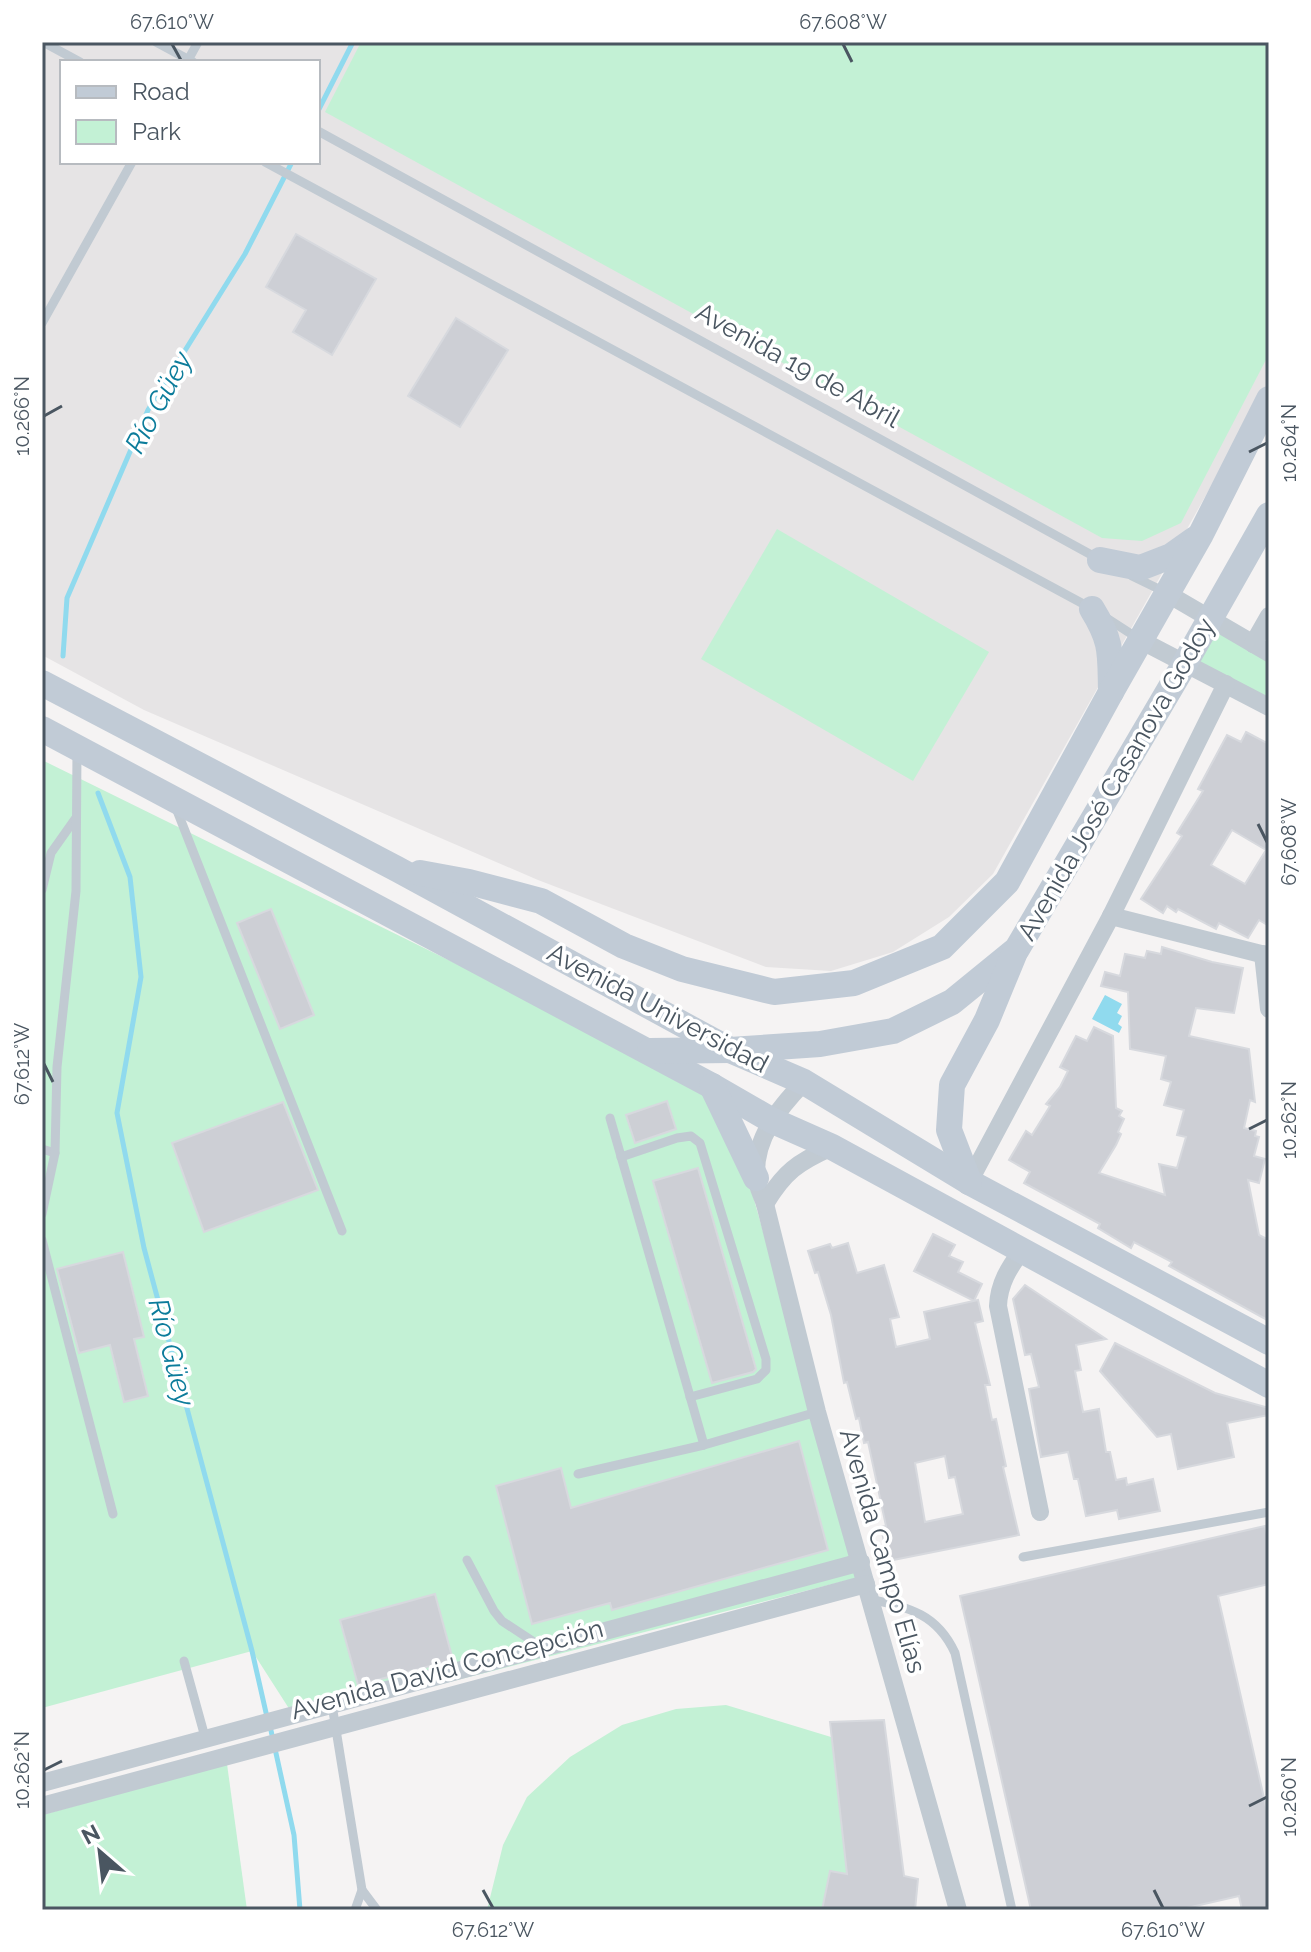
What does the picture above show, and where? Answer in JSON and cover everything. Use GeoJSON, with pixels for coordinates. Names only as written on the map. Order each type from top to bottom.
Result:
{"type":"FeatureCollection","features":[{"type":"Feature","properties":{"kind":"street","name":"Avenida José Casanova Godoy"},"geometry":{"type":"LineString","coordinates":[[397,869],[469,882],[541,901],[624,946],[698,973],[774,992],[854,983],[942,947],[1007,882],[1201,534],[1269,399]]}},
{"type":"Feature","properties":{"kind":"street","name":"Avenida José Casanova Godoy"},"geometry":{"type":"LineString","coordinates":[[647,1051],[820,1044],[893,1031],[952,1002],[1017,949],[1269,515]]}},
{"type":"Feature","properties":{"kind":"street"},"geometry":{"type":"LineString","coordinates":[[1100,560],[1140,568],[1171,556],[1201,534]]}},
{"type":"Feature","properties":{"kind":"street","name":"Avenida 19 de Abril"},"geometry":{"type":"LineString","coordinates":[[1168,594],[1261,648]]}},
{"type":"Feature","properties":{"kind":"street"},"geometry":{"type":"LineString","coordinates":[[1092,609],[1106,632],[1111,692]]}},
{"type":"Feature","properties":{"kind":"street"},"geometry":{"type":"LineString","coordinates":[[1261,648],[1269,616]]}},
{"type":"Feature","properties":{"kind":"street"},"geometry":{"type":"LineString","coordinates":[[1142,641],[1269,707]]}},
{"type":"Feature","properties":{"kind":"street","name":"Avenida Universidad"},"geometry":{"type":"LineString","coordinates":[[42,683],[397,869],[730,1050],[804,1082],[969,1182],[1269,1342]]}},
{"type":"Feature","properties":{"kind":"street"},"geometry":{"type":"LineString","coordinates":[[969,1182],[1111,916],[1226,684]]}},
{"type":"Feature","properties":{"kind":"street","name":"Avenida Universidad"},"geometry":{"type":"LineString","coordinates":[[42,729],[771,1120],[832,1147],[1269,1385]]}},
{"type":"Feature","properties":{"kind":"street"},"geometry":{"type":"LineString","coordinates":[[1111,916],[1266,955],[1269,1009]]}},
{"type":"Feature","properties":{"kind":"street"},"geometry":{"type":"LineString","coordinates":[[969,1182],[949,1130],[952,1085],[987,1020],[1017,949]]}},
{"type":"Feature","properties":{"kind":"street"},"geometry":{"type":"LineString","coordinates":[[756,1178],[757,1161],[771,1120],[804,1082]]}},
{"type":"Feature","properties":{"kind":"street"},"geometry":{"type":"LineString","coordinates":[[712,1086],[756,1178]]}},
{"type":"Feature","properties":{"kind":"street"},"geometry":{"type":"LineString","coordinates":[[765,1204],[788,1172],[801,1161],[832,1147]]}},
{"type":"Feature","properties":{"kind":"street","name":"Avenida Campo Elías"},"geometry":{"type":"LineString","coordinates":[[756,1178],[817,1412],[958,1910]]}},
{"type":"Feature","properties":{"kind":"street"},"geometry":{"type":"LineString","coordinates":[[1022,1250],[1004,1275],[998,1306],[1040,1512]]}},
{"type":"Feature","properties":{"kind":"street","name":"Avenida David Concepción"},"geometry":{"type":"LineString","coordinates":[[42,1783],[861,1562]]}},
{"type":"Feature","properties":{"kind":"street","name":"Avenida David Concepción"},"geometry":{"type":"LineString","coordinates":[[42,1806],[335,1726],[868,1591]]}},
{"type":"Feature","properties":{"kind":"lane"},"geometry":{"type":"LineString","coordinates":[[43,42],[76,60]]}},
{"type":"Feature","properties":{"kind":"lane"},"geometry":{"type":"LineString","coordinates":[[156,42],[187,60]]}},
{"type":"Feature","properties":{"kind":"lane","name":"Avenida 19 de Abril"},"geometry":{"type":"LineString","coordinates":[[320,132],[1100,560],[1168,594]]}},
{"type":"Feature","properties":{"kind":"lane"},"geometry":{"type":"LineString","coordinates":[[42,323],[131,164]]}},
{"type":"Feature","properties":{"kind":"lane"},"geometry":{"type":"LineString","coordinates":[[269,164],[1092,609],[1142,641]]}},
{"type":"Feature","properties":{"kind":"lane"},"geometry":{"type":"LineString","coordinates":[[42,1214],[55,1153],[57,1067],[76,891],[78,747]]}},
{"type":"Feature","properties":{"kind":"lane"},"geometry":{"type":"LineString","coordinates":[[171,797],[342,1231]]}},
{"type":"Feature","properties":{"kind":"lane"},"geometry":{"type":"LineString","coordinates":[[42,890],[51,853],[75,819]]}},
{"type":"Feature","properties":{"kind":"lane"},"geometry":{"type":"LineString","coordinates":[[610,1118],[704,1445]]}},
{"type":"Feature","properties":{"kind":"lane"},"geometry":{"type":"LineString","coordinates":[[621,1157],[677,1138],[691,1136],[700,1143],[766,1359],[766,1370],[757,1379],[690,1397]]}},
{"type":"Feature","properties":{"kind":"lane"},"geometry":{"type":"LineString","coordinates":[[42,1149],[55,1153]]}},
{"type":"Feature","properties":{"kind":"lane"},"geometry":{"type":"LineString","coordinates":[[42,1240],[113,1514]]}},
{"type":"Feature","properties":{"kind":"lane"},"geometry":{"type":"LineString","coordinates":[[578,1474],[704,1445],[817,1412]]}},
{"type":"Feature","properties":{"kind":"lane"},"geometry":{"type":"LineString","coordinates":[[1023,1557],[1269,1512]]}},
{"type":"Feature","properties":{"kind":"lane"},"geometry":{"type":"LineString","coordinates":[[467,1560],[502,1621],[542,1648]]}},
{"type":"Feature","properties":{"kind":"lane"},"geometry":{"type":"LineString","coordinates":[[868,1591],[909,1607],[937,1624],[948,1637],[955,1653],[1012,1910]]}},
{"type":"Feature","properties":{"kind":"lane"},"geometry":{"type":"LineString","coordinates":[[184,1661],[205,1737]]}},
{"type":"Feature","properties":{"kind":"lane"},"geometry":{"type":"LineString","coordinates":[[332,1705],[362,1890],[377,1910]]}},
{"type":"Feature","properties":{"kind":"lane"},"geometry":{"type":"LineString","coordinates":[[355,1910],[362,1890]]}},
{"type":"Feature","properties":{"kind":"shaded area"},"geometry":{"type":"Polygon","coordinates":[[[42,42],[1269,42],[1269,383],[993,874],[949,917],[893,952],[831,971],[766,967],[538,880],[144,710],[42,655],[42,42]]]}},
{"type":"Feature","properties":{"kind":"green space"},"geometry":{"type":"Polygon","coordinates":[[[361,42],[1269,42],[1269,354],[1181,523],[1142,541],[1102,538],[325,112],[361,42]]]}},
{"type":"Feature","properties":{"kind":"green space"},"geometry":{"type":"Polygon","coordinates":[[[777,529],[989,652],[913,781],[701,659],[777,529]]]}},
{"type":"Feature","properties":{"kind":"green space"},"geometry":{"type":"Polygon","coordinates":[[[1212,628],[1269,660],[1269,700],[1195,660],[1212,628]]]}},
{"type":"Feature","properties":{"kind":"green space"},"geometry":{"type":"Polygon","coordinates":[[[42,760],[725,1096],[860,1577],[297,1721],[252,1651],[42,1708],[42,760]]]}},
{"type":"Feature","properties":{"kind":"green space"},"geometry":{"type":"Polygon","coordinates":[[[726,1705],[831,1737],[830,1722],[884,1720],[903,1876],[918,1879],[915,1910],[487,1910],[503,1845],[527,1797],[570,1757],[622,1725],[676,1709],[726,1705]]]}},
{"type":"Feature","properties":{"kind":"green space"},"geometry":{"type":"Polygon","coordinates":[[[227,1764],[247,1910],[42,1910],[42,1815],[227,1764]]]}},
{"type":"Feature","properties":{"kind":"water"},"geometry":{"type":"Polygon","coordinates":[[[1105,995],[1122,1004],[1117,1013],[1122,1016],[1118,1024],[1122,1027],[1119,1033],[1092,1019],[1105,995]]]}},
{"type":"Feature","properties":{"kind":"building"},"geometry":{"type":"Polygon","coordinates":[[[296,234],[376,279],[332,355],[293,332],[306,310],[266,287],[296,234]]]}},
{"type":"Feature","properties":{"kind":"building"},"geometry":{"type":"Polygon","coordinates":[[[456,318],[508,350],[460,427],[408,396],[456,318]]]}},
{"type":"Feature","properties":{"kind":"building"},"geometry":{"type":"Polygon","coordinates":[[[1246,732],[1269,744],[1269,926],[1259,920],[1248,938],[1219,923],[1216,929],[1178,909],[1176,912],[1167,906],[1163,913],[1141,899],[1182,836],[1177,833],[1203,791],[1198,789],[1227,735],[1241,742],[1246,732]],[[1232,830],[1211,865],[1245,884],[1266,850],[1232,830]]]}},
{"type":"Feature","properties":{"kind":"building"},"geometry":{"type":"Polygon","coordinates":[[[271,909],[314,1015],[280,1029],[237,923],[271,909]]]}},
{"type":"Feature","properties":{"kind":"building"},"geometry":{"type":"Polygon","coordinates":[[[1162,947],[1243,968],[1234,1013],[1196,1008],[1189,1036],[1249,1049],[1255,1102],[1250,1100],[1244,1128],[1256,1131],[1255,1136],[1259,1137],[1254,1156],[1265,1159],[1259,1183],[1248,1180],[1259,1235],[1269,1240],[1269,1321],[1169,1266],[1172,1262],[1134,1242],[1131,1248],[1098,1228],[1100,1224],[1024,1183],[1030,1172],[1009,1160],[1026,1131],[1032,1135],[1050,1106],[1046,1104],[1068,1071],[1060,1067],[1076,1036],[1087,1041],[1094,1027],[1113,1036],[1116,1108],[1122,1111],[1119,1116],[1124,1119],[1116,1145],[1099,1173],[1165,1195],[1159,1164],[1177,1168],[1186,1137],[1177,1135],[1184,1110],[1164,1105],[1171,1082],[1161,1079],[1166,1056],[1130,1049],[1128,992],[1101,986],[1105,972],[1120,976],[1125,954],[1145,958],[1147,951],[1161,954],[1162,947]]]}},
{"type":"Feature","properties":{"kind":"building"},"geometry":{"type":"Polygon","coordinates":[[[667,1101],[676,1129],[635,1143],[626,1115],[667,1101]]]}},
{"type":"Feature","properties":{"kind":"building"},"geometry":{"type":"Polygon","coordinates":[[[283,1102],[318,1190],[204,1232],[172,1143],[283,1102]]]}},
{"type":"Feature","properties":{"kind":"building"},"geometry":{"type":"Polygon","coordinates":[[[698,1168],[756,1369],[712,1383],[653,1181],[698,1168]]]}},
{"type":"Feature","properties":{"kind":"building"},"geometry":{"type":"Polygon","coordinates":[[[933,1234],[955,1245],[949,1256],[963,1262],[958,1272],[982,1284],[974,1301],[914,1271],[933,1234]]]}},
{"type":"Feature","properties":{"kind":"building"},"geometry":{"type":"Polygon","coordinates":[[[848,1243],[857,1273],[884,1265],[899,1317],[890,1319],[896,1347],[930,1339],[924,1312],[978,1300],[983,1321],[975,1323],[990,1385],[985,1385],[992,1420],[996,1419],[1006,1466],[1003,1467],[1019,1535],[888,1561],[881,1527],[886,1526],[868,1442],[864,1443],[847,1382],[844,1383],[831,1315],[808,1251],[830,1244],[832,1248],[848,1243]],[[945,1456],[915,1463],[925,1522],[963,1514],[955,1477],[949,1478],[945,1456]]]}},
{"type":"Feature","properties":{"kind":"building"},"geometry":{"type":"Polygon","coordinates":[[[123,1252],[144,1337],[134,1339],[148,1396],[124,1402],[110,1345],[79,1353],[57,1269],[123,1252]]]}},
{"type":"Feature","properties":{"kind":"building"},"geometry":{"type":"Polygon","coordinates":[[[1025,1285],[1106,1339],[1076,1345],[1081,1370],[1075,1371],[1083,1412],[1099,1409],[1106,1452],[1110,1452],[1116,1480],[1126,1478],[1127,1485],[1153,1479],[1160,1511],[1119,1519],[1117,1510],[1086,1516],[1068,1452],[1041,1457],[1029,1389],[1039,1387],[1031,1354],[1025,1355],[1013,1299],[1025,1285]]]}},
{"type":"Feature","properties":{"kind":"building"},"geometry":{"type":"Polygon","coordinates":[[[1115,1343],[1215,1393],[1269,1408],[1269,1415],[1227,1423],[1234,1457],[1178,1469],[1171,1434],[1157,1437],[1100,1371],[1115,1343]]]}},
{"type":"Feature","properties":{"kind":"building"},"geometry":{"type":"Polygon","coordinates":[[[799,1441],[828,1550],[612,1610],[610,1603],[532,1624],[496,1486],[561,1468],[571,1508],[799,1441]]]}},
{"type":"Feature","properties":{"kind":"building"},"geometry":{"type":"Polygon","coordinates":[[[1265,1526],[1269,1543],[1269,1584],[1218,1596],[1269,1820],[1269,1910],[1242,1910],[1239,1896],[1178,1910],[1031,1910],[960,1596],[1265,1526]]]}},
{"type":"Feature","properties":{"kind":"building"},"geometry":{"type":"Polygon","coordinates":[[[435,1594],[453,1660],[358,1685],[340,1620],[435,1594]]]}},
{"type":"Feature","properties":{"kind":"building"},"geometry":{"type":"Polygon","coordinates":[[[884,1720],[904,1876],[918,1879],[915,1910],[822,1910],[830,1871],[847,1874],[830,1722],[884,1720]]]}},
{"type":"Feature","properties":{"kind":"waterway","name":"Río Güey"},"geometry":{"type":"LineString","coordinates":[[320,107],[353,42]]}},
{"type":"Feature","properties":{"kind":"waterway","name":"Río Güey"},"geometry":{"type":"LineString","coordinates":[[63,656],[67,598],[148,410],[245,254],[291,164]]}},
{"type":"Feature","properties":{"kind":"waterway","name":"Río Güey"},"geometry":{"type":"LineString","coordinates":[[98,793],[130,877],[141,977],[117,1113],[144,1248],[267,1717]]}},
{"type":"Feature","properties":{"kind":"waterway","name":"Río Güey"},"geometry":{"type":"LineString","coordinates":[[270,1726],[294,1835],[300,1910]]}}]}
